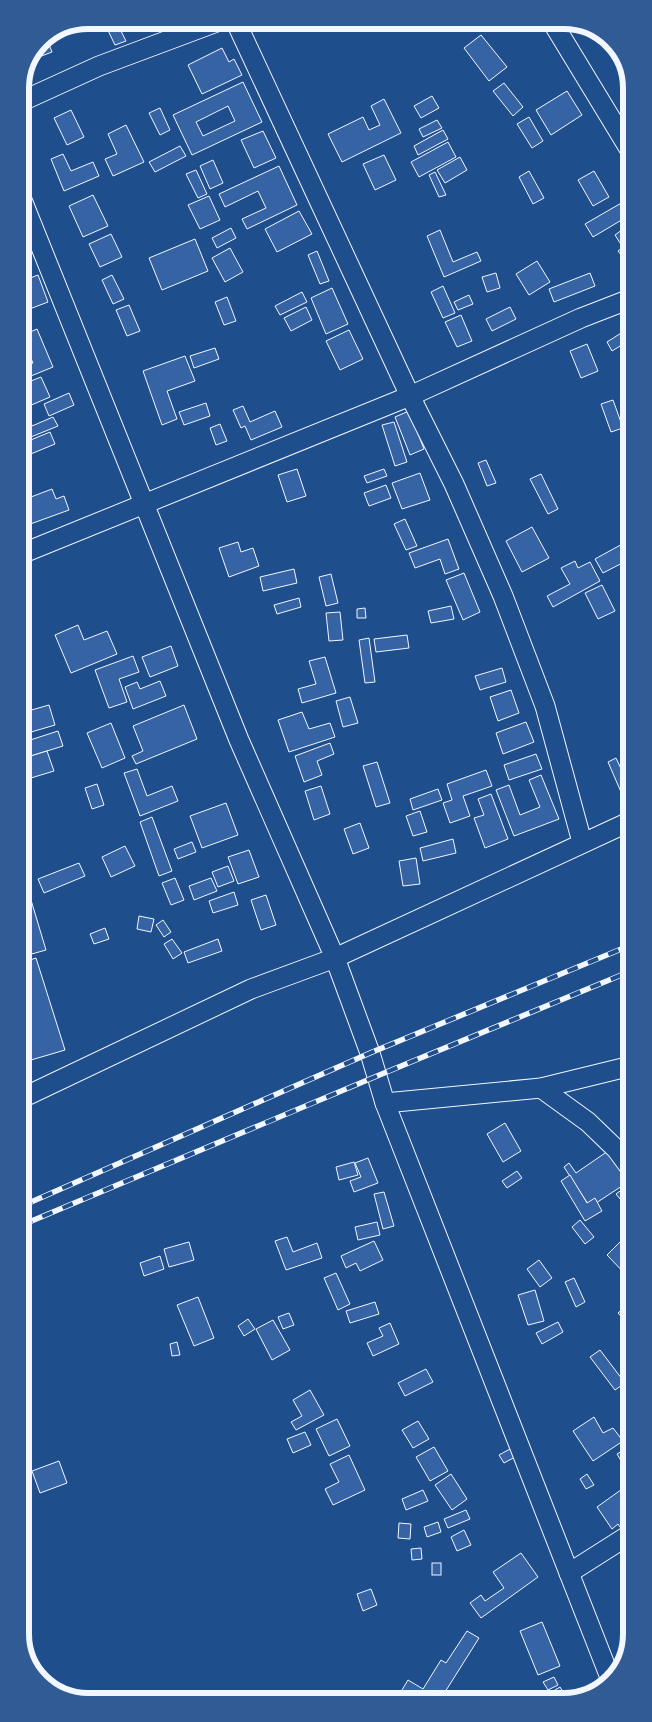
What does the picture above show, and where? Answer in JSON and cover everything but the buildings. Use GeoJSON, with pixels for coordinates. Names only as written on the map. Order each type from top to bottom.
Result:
{"type":"FeatureCollection","features":[{"type":"Feature","properties":{"kind":"street"},"geometry":{"type":"LineString","coordinates":[[29,98],[99,66],[198,29]]}},
{"type":"Feature","properties":{"kind":"street"},"geometry":{"type":"LineString","coordinates":[[239,29],[410,396],[454,484],[503,596],[545,706],[582,842]]}},
{"type":"Feature","properties":{"kind":"street"},"geometry":{"type":"LineString","coordinates":[[556,29],[623,138]]}},
{"type":"Feature","properties":{"kind":"street"},"geometry":{"type":"LineString","coordinates":[[29,218],[239,740],[335,958],[370,1054],[385,1103],[608,1673]]}},
{"type":"Feature","properties":{"kind":"street"},"geometry":{"type":"LineString","coordinates":[[29,551],[410,396],[580,318],[623,302]]}},
{"type":"Feature","properties":{"kind":"street"},"geometry":{"type":"LineString","coordinates":[[29,1095],[251,989],[335,958],[623,824]]}},
{"type":"Feature","properties":{"kind":"street"},"geometry":{"type":"LineString","coordinates":[[385,1103],[541,1088],[623,1068]]}},
{"type":"Feature","properties":{"kind":"street"},"geometry":{"type":"LineString","coordinates":[[541,1088],[588,1122],[618,1150],[623,1157]]}},
{"type":"Feature","properties":{"kind":"street"},"geometry":{"type":"LineString","coordinates":[[570,1573],[623,1539]]}},
{"type":"Feature","properties":{"kind":"railway"},"geometry":{"type":"LineString","coordinates":[[29,1203],[370,1053],[623,948]]}},
{"type":"Feature","properties":{"kind":"railway"},"geometry":{"type":"LineString","coordinates":[[29,1222],[623,974]]}}]}
